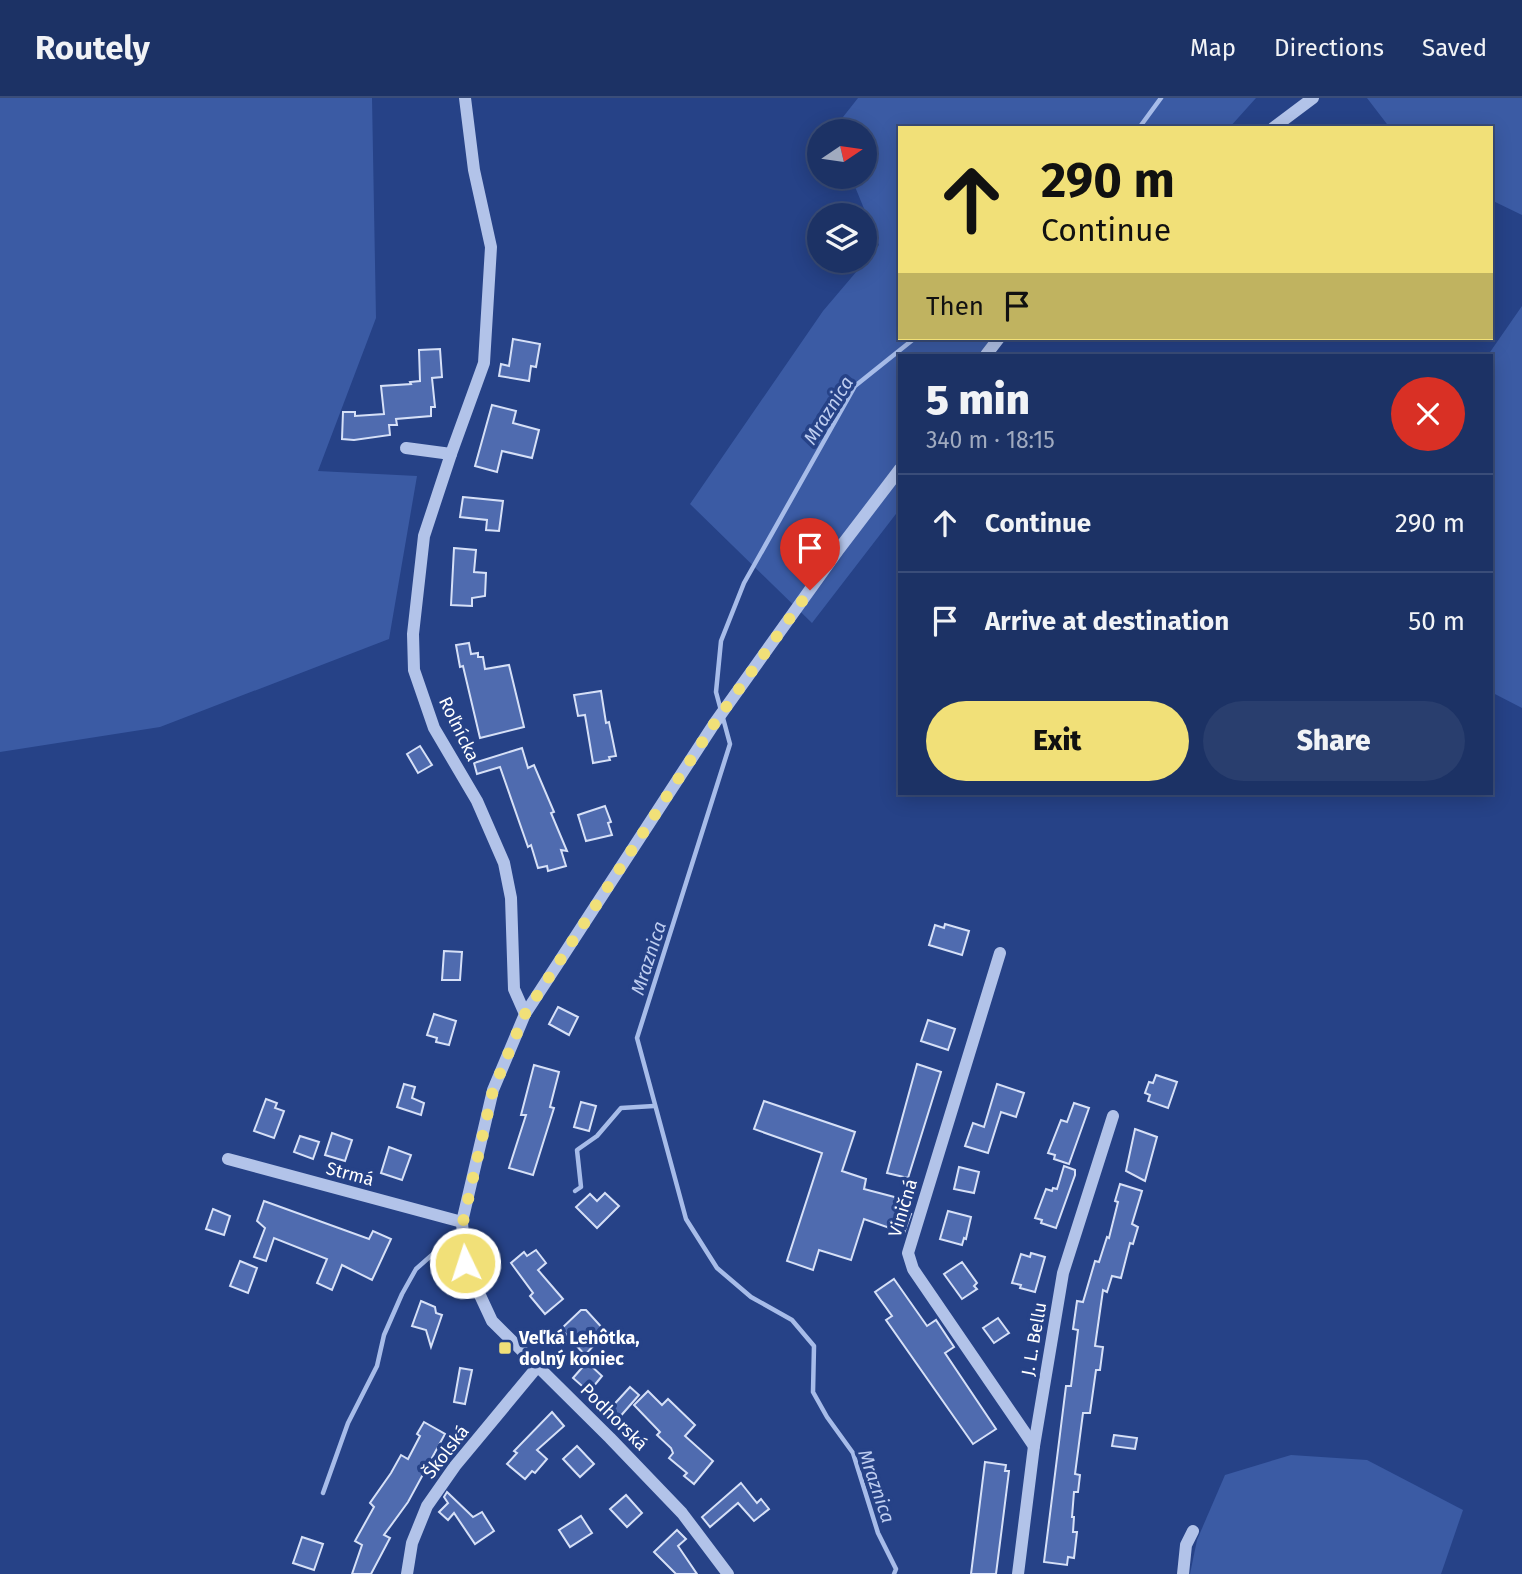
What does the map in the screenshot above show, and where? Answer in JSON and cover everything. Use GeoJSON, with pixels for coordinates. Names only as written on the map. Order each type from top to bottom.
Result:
{"type":"FeatureCollection","features":[{"type":"Feature","properties":{"kind":"street","name":"Roľnícka"},"geometry":{"type":"LineString","coordinates":[[465,98],[474,170],[491,247],[484,363],[424,537],[413,634],[414,670],[434,727],[477,801],[504,863],[511,898],[514,989],[525,1014]]}},
{"type":"Feature","properties":{"kind":"street"},"geometry":{"type":"LineString","coordinates":[[1276,126],[1312,98]]}},
{"type":"Feature","properties":{"kind":"street"},"geometry":{"type":"LineString","coordinates":[[987,354],[997,340]]}},
{"type":"Feature","properties":{"kind":"street"},"geometry":{"type":"LineString","coordinates":[[406,448],[451,454]]}},
{"type":"Feature","properties":{"kind":"street","name":"Podhorská"},"geometry":{"type":"LineString","coordinates":[[728,1574],[682,1513],[492,1321],[465,1263],[463,1222],[493,1090],[525,1014],[714,724],[898,472]]}},
{"type":"Feature","properties":{"kind":"street","name":"Viničná"},"geometry":{"type":"LineString","coordinates":[[1000,953],[908,1253],[913,1269],[1034,1446]]}},
{"type":"Feature","properties":{"kind":"street","name":"J. L. Bellu"},"geometry":{"type":"LineString","coordinates":[[1018,1574],[1034,1446],[1063,1273],[1113,1116]]}},
{"type":"Feature","properties":{"kind":"street","name":"Strmá"},"geometry":{"type":"LineString","coordinates":[[228,1159],[463,1222]]}},
{"type":"Feature","properties":{"kind":"street","name":"Školská"},"geometry":{"type":"LineString","coordinates":[[407,1574],[412,1543],[427,1506],[455,1466],[538,1366]]}},
{"type":"Feature","properties":{"kind":"street"},"geometry":{"type":"LineString","coordinates":[[1183,1574],[1186,1545],[1192,1531]]}},
{"type":"Feature","properties":{"kind":"shaded area"},"geometry":{"type":"Polygon","coordinates":[[[0,98],[372,98],[376,318],[318,471],[417,476],[389,639],[160,727],[0,752],[0,98]]]}},
{"type":"Feature","properties":{"kind":"shaded area"},"geometry":{"type":"Polygon","coordinates":[[[858,98],[1256,98],[1231,126],[898,126],[898,340],[1000,340],[993,354],[898,354],[898,511],[812,623],[690,504],[823,311],[855,273],[877,273],[877,203],[862,203],[856,189],[877,189],[877,119],[841,119],[858,98]]]}},
{"type":"Feature","properties":{"kind":"shaded area"},"geometry":{"type":"Polygon","coordinates":[[[1367,98],[1522,98],[1522,215],[1493,201],[1493,126],[1388,126],[1367,98]]]}},
{"type":"Feature","properties":{"kind":"shaded area"},"geometry":{"type":"Polygon","coordinates":[[[1522,306],[1522,708],[1493,693],[1493,354],[1489,354],[1522,306]]]}},
{"type":"Feature","properties":{"kind":"shaded area"},"geometry":{"type":"Polygon","coordinates":[[[1291,1455],[1367,1460],[1463,1510],[1441,1574],[1190,1574],[1197,1540],[1225,1475],[1291,1455]]]}},
{"type":"Feature","properties":{"kind":"building"},"geometry":{"type":"Polygon","coordinates":[[[513,339],[540,344],[536,367],[531,366],[529,381],[499,376],[501,364],[509,366],[513,339]]]}},
{"type":"Feature","properties":{"kind":"building"},"geometry":{"type":"Polygon","coordinates":[[[440,349],[442,377],[432,378],[435,407],[431,407],[431,416],[396,419],[397,425],[389,425],[390,435],[342,439],[343,412],[355,412],[355,416],[384,414],[381,386],[420,381],[419,350],[440,349]]]}},
{"type":"Feature","properties":{"kind":"building"},"geometry":{"type":"Polygon","coordinates":[[[492,405],[516,411],[513,423],[539,430],[532,458],[502,451],[497,472],[475,466],[492,405]]]}},
{"type":"Feature","properties":{"kind":"building"},"geometry":{"type":"Polygon","coordinates":[[[463,497],[503,501],[499,531],[486,530],[487,520],[460,517],[463,497]]]}},
{"type":"Feature","properties":{"kind":"building"},"geometry":{"type":"Polygon","coordinates":[[[454,548],[476,550],[474,572],[486,573],[485,596],[472,598],[472,606],[451,605],[454,548]]]}},
{"type":"Feature","properties":{"kind":"building"},"geometry":{"type":"Polygon","coordinates":[[[469,643],[471,654],[478,653],[478,657],[483,657],[485,669],[509,665],[524,727],[480,738],[456,645],[469,643]]]}},
{"type":"Feature","properties":{"kind":"building"},"geometry":{"type":"Polygon","coordinates":[[[601,691],[606,723],[609,722],[616,756],[593,763],[585,715],[578,716],[574,695],[601,691]]]}},
{"type":"Feature","properties":{"kind":"building"},"geometry":{"type":"Polygon","coordinates":[[[420,746],[432,765],[418,773],[407,754],[420,746]]]}},
{"type":"Feature","properties":{"kind":"building"},"geometry":{"type":"Polygon","coordinates":[[[522,748],[528,768],[534,765],[554,812],[551,813],[567,851],[561,850],[566,866],[548,871],[547,866],[538,868],[500,767],[477,774],[474,763],[522,748]]]}},
{"type":"Feature","properties":{"kind":"building"},"geometry":{"type":"Polygon","coordinates":[[[605,806],[612,835],[586,841],[578,815],[605,806]]]}},
{"type":"Feature","properties":{"kind":"building"},"geometry":{"type":"Polygon","coordinates":[[[945,924],[969,931],[962,955],[929,945],[935,925],[944,928],[945,924]]]}},
{"type":"Feature","properties":{"kind":"building"},"geometry":{"type":"Polygon","coordinates":[[[444,951],[462,952],[460,980],[442,980],[444,951]]]}},
{"type":"Feature","properties":{"kind":"building"},"geometry":{"type":"Polygon","coordinates":[[[558,1007],[578,1017],[569,1035],[549,1024],[558,1007]]]}},
{"type":"Feature","properties":{"kind":"building"},"geometry":{"type":"Polygon","coordinates":[[[434,1014],[456,1021],[449,1045],[436,1042],[437,1038],[427,1035],[434,1014]]]}},
{"type":"Feature","properties":{"kind":"building"},"geometry":{"type":"Polygon","coordinates":[[[928,1020],[955,1029],[948,1050],[921,1041],[928,1020]]]}},
{"type":"Feature","properties":{"kind":"building"},"geometry":{"type":"Polygon","coordinates":[[[917,1064],[941,1072],[908,1178],[887,1173],[917,1064]]]}},
{"type":"Feature","properties":{"kind":"building"},"geometry":{"type":"Polygon","coordinates":[[[534,1065],[559,1072],[550,1107],[554,1108],[533,1175],[509,1168],[526,1115],[521,1115],[534,1065]]]}},
{"type":"Feature","properties":{"kind":"building"},"geometry":{"type":"Polygon","coordinates":[[[1156,1075],[1177,1082],[1168,1108],[1148,1101],[1150,1095],[1145,1093],[1149,1082],[1153,1083],[1156,1075]]]}},
{"type":"Feature","properties":{"kind":"building"},"geometry":{"type":"Polygon","coordinates":[[[404,1084],[415,1087],[412,1098],[424,1103],[421,1115],[397,1107],[404,1084]]]}},
{"type":"Feature","properties":{"kind":"building"},"geometry":{"type":"Polygon","coordinates":[[[997,1084],[1024,1093],[1016,1117],[1001,1112],[988,1153],[965,1146],[973,1123],[984,1127],[997,1084]]]}},
{"type":"Feature","properties":{"kind":"building"},"geometry":{"type":"Polygon","coordinates":[[[266,1099],[277,1103],[275,1108],[284,1111],[274,1138],[254,1131],[266,1099]]]}},
{"type":"Feature","properties":{"kind":"building"},"geometry":{"type":"Polygon","coordinates":[[[764,1101],[855,1132],[842,1171],[866,1179],[864,1189],[902,1199],[898,1210],[911,1214],[904,1233],[864,1219],[851,1260],[819,1250],[813,1270],[787,1261],[822,1153],[754,1129],[764,1101]]]}},
{"type":"Feature","properties":{"kind":"building"},"geometry":{"type":"Polygon","coordinates":[[[581,1102],[596,1106],[589,1131],[574,1127],[581,1102]]]}},
{"type":"Feature","properties":{"kind":"building"},"geometry":{"type":"Polygon","coordinates":[[[1074,1103],[1089,1108],[1069,1164],[1054,1159],[1055,1155],[1048,1153],[1061,1120],[1067,1122],[1074,1103]]]}},
{"type":"Feature","properties":{"kind":"building"},"geometry":{"type":"Polygon","coordinates":[[[1135,1129],[1157,1137],[1145,1181],[1126,1171],[1135,1129]]]}},
{"type":"Feature","properties":{"kind":"building"},"geometry":{"type":"Polygon","coordinates":[[[332,1133],[352,1140],[345,1161],[325,1155],[332,1133]]]}},
{"type":"Feature","properties":{"kind":"building"},"geometry":{"type":"Polygon","coordinates":[[[300,1136],[319,1142],[313,1159],[294,1152],[300,1136]]]}},
{"type":"Feature","properties":{"kind":"building"},"geometry":{"type":"Polygon","coordinates":[[[389,1147],[411,1155],[402,1180],[381,1173],[389,1147]]]}},
{"type":"Feature","properties":{"kind":"building"},"geometry":{"type":"Polygon","coordinates":[[[1064,1166],[1075,1170],[1075,1175],[1056,1228],[1035,1218],[1046,1189],[1057,1189],[1064,1166]]]}},
{"type":"Feature","properties":{"kind":"building"},"geometry":{"type":"Polygon","coordinates":[[[959,1167],[979,1172],[974,1193],[954,1189],[959,1167]]]}},
{"type":"Feature","properties":{"kind":"building"},"geometry":{"type":"Polygon","coordinates":[[[1120,1184],[1142,1191],[1132,1224],[1138,1227],[1133,1244],[1130,1243],[1121,1278],[1112,1276],[1107,1292],[1103,1290],[1095,1346],[1103,1347],[1100,1370],[1096,1370],[1090,1413],[1083,1413],[1075,1474],[1080,1475],[1078,1492],[1074,1492],[1072,1517],[1073,1532],[1077,1532],[1074,1558],[1068,1557],[1067,1565],[1044,1562],[1066,1386],[1071,1386],[1078,1330],[1073,1329],[1077,1301],[1083,1302],[1095,1261],[1099,1262],[1107,1237],[1109,1238],[1120,1184]]]}},
{"type":"Feature","properties":{"kind":"building"},"geometry":{"type":"Polygon","coordinates":[[[605,1193],[619,1206],[597,1228],[576,1207],[590,1194],[597,1201],[605,1193]]]}},
{"type":"Feature","properties":{"kind":"building"},"geometry":{"type":"Polygon","coordinates":[[[264,1201],[369,1239],[373,1231],[391,1239],[372,1280],[342,1265],[332,1290],[317,1283],[327,1259],[274,1238],[266,1261],[254,1257],[265,1228],[257,1221],[264,1201]]]}},
{"type":"Feature","properties":{"kind":"building"},"geometry":{"type":"Polygon","coordinates":[[[213,1209],[230,1216],[224,1235],[206,1229],[213,1209]]]}},
{"type":"Feature","properties":{"kind":"building"},"geometry":{"type":"Polygon","coordinates":[[[948,1211],[971,1217],[962,1245],[940,1239],[948,1211]]]}},
{"type":"Feature","properties":{"kind":"building"},"geometry":{"type":"Polygon","coordinates":[[[536,1250],[546,1263],[538,1270],[563,1299],[545,1314],[530,1296],[533,1293],[511,1263],[524,1252],[527,1256],[536,1250]]]}},
{"type":"Feature","properties":{"kind":"building"},"geometry":{"type":"Polygon","coordinates":[[[1031,1253],[1045,1257],[1035,1292],[1012,1283],[1021,1254],[1030,1257],[1031,1253]]]}},
{"type":"Feature","properties":{"kind":"building"},"geometry":{"type":"Polygon","coordinates":[[[240,1261],[257,1268],[248,1293],[230,1286],[240,1261]]]}},
{"type":"Feature","properties":{"kind":"building"},"geometry":{"type":"Polygon","coordinates":[[[962,1262],[977,1283],[974,1286],[977,1289],[962,1299],[944,1274],[962,1262]]]}},
{"type":"Feature","properties":{"kind":"building"},"geometry":{"type":"Polygon","coordinates":[[[894,1279],[927,1326],[936,1320],[954,1347],[945,1353],[996,1429],[973,1444],[886,1320],[892,1316],[875,1292],[894,1279]]]}},
{"type":"Feature","properties":{"kind":"building"},"geometry":{"type":"Polygon","coordinates":[[[421,1301],[435,1307],[436,1313],[442,1315],[431,1347],[426,1330],[412,1326],[421,1301]]]}},
{"type":"Feature","properties":{"kind":"building"},"geometry":{"type":"Polygon","coordinates":[[[581,1310],[586,1310],[606,1332],[585,1355],[561,1329],[581,1310]]]}},
{"type":"Feature","properties":{"kind":"building"},"geometry":{"type":"Polygon","coordinates":[[[998,1318],[1009,1333],[994,1343],[983,1328],[998,1318]]]}},
{"type":"Feature","properties":{"kind":"building"},"geometry":{"type":"Polygon","coordinates":[[[587,1362],[602,1376],[589,1392],[573,1378],[587,1362]]]}},
{"type":"Feature","properties":{"kind":"building"},"geometry":{"type":"Polygon","coordinates":[[[460,1368],[472,1370],[465,1404],[454,1402],[460,1368]]]}},
{"type":"Feature","properties":{"kind":"building"},"geometry":{"type":"Polygon","coordinates":[[[630,1387],[639,1395],[618,1419],[608,1411],[630,1387]]]}},
{"type":"Feature","properties":{"kind":"building"},"geometry":{"type":"Polygon","coordinates":[[[648,1391],[662,1405],[668,1399],[695,1425],[685,1436],[713,1461],[694,1484],[684,1476],[687,1473],[669,1458],[673,1453],[657,1435],[660,1432],[634,1405],[648,1391]]]}},
{"type":"Feature","properties":{"kind":"building"},"geometry":{"type":"Polygon","coordinates":[[[552,1412],[564,1426],[537,1450],[547,1459],[535,1473],[532,1471],[525,1479],[507,1464],[517,1453],[514,1451],[552,1412]]]}},
{"type":"Feature","properties":{"kind":"building"},"geometry":{"type":"Polygon","coordinates":[[[424,1422],[445,1434],[408,1502],[384,1535],[390,1538],[371,1574],[352,1574],[362,1545],[355,1541],[374,1507],[370,1503],[401,1455],[408,1459],[424,1422]]]}},
{"type":"Feature","properties":{"kind":"building"},"geometry":{"type":"Polygon","coordinates":[[[1114,1435],[1137,1438],[1135,1449],[1112,1446],[1114,1435]]]}},
{"type":"Feature","properties":{"kind":"building"},"geometry":{"type":"Polygon","coordinates":[[[577,1446],[594,1464],[580,1477],[563,1459],[577,1446]]]}},
{"type":"Feature","properties":{"kind":"building"},"geometry":{"type":"Polygon","coordinates":[[[985,1462],[1006,1465],[1005,1471],[1009,1471],[1002,1527],[996,1574],[971,1574],[985,1462]]]}},
{"type":"Feature","properties":{"kind":"building"},"geometry":{"type":"Polygon","coordinates":[[[741,1483],[757,1503],[761,1499],[769,1509],[754,1521],[738,1503],[710,1527],[702,1517],[741,1483]]]}},
{"type":"Feature","properties":{"kind":"building"},"geometry":{"type":"Polygon","coordinates":[[[447,1492],[473,1517],[482,1512],[494,1531],[475,1544],[454,1513],[448,1520],[439,1512],[448,1503],[444,1497],[447,1492]]]}},
{"type":"Feature","properties":{"kind":"building"},"geometry":{"type":"Polygon","coordinates":[[[626,1495],[642,1513],[627,1527],[610,1509],[626,1495]]]}},
{"type":"Feature","properties":{"kind":"building"},"geometry":{"type":"Polygon","coordinates":[[[581,1516],[592,1533],[570,1547],[559,1530],[581,1516]]]}},
{"type":"Feature","properties":{"kind":"building"},"geometry":{"type":"Polygon","coordinates":[[[677,1530],[686,1539],[678,1546],[697,1574],[676,1574],[654,1552],[677,1530]]]}},
{"type":"Feature","properties":{"kind":"building"},"geometry":{"type":"Polygon","coordinates":[[[302,1537],[323,1544],[314,1570],[293,1563],[302,1537]]]}},
{"type":"Feature","properties":{"kind":"waterway","name":"Mraznica"},"geometry":{"type":"LineString","coordinates":[[1140,126],[1161,98]]}},
{"type":"Feature","properties":{"kind":"waterway","name":"Mraznica"},"geometry":{"type":"LineString","coordinates":[[894,1574],[896,1569],[878,1533],[853,1453],[813,1392],[814,1346],[792,1320],[751,1297],[717,1268],[686,1219],[637,1038],[730,744],[716,692],[721,641],[744,583],[855,386],[912,340]]}},
{"type":"Feature","properties":{"kind":"waterway"},"geometry":{"type":"LineString","coordinates":[[575,1191],[581,1187],[577,1150],[597,1136],[621,1108],[654,1106]]}},
{"type":"Feature","properties":{"kind":"waterway"},"geometry":{"type":"LineString","coordinates":[[323,1493],[348,1423],[377,1366],[384,1335],[402,1294],[416,1269],[433,1254],[450,1246]]}},
{"type":"Feature","properties":{"kind":"place","name":"Veľká Lehôtka, dolný koniec"},"geometry":{"type":"Point","coordinates":[505,1348]}},
{"type":"Feature","properties":{"kind":"route"},"geometry":{"type":"LineString","coordinates":[[465,1263],[463,1222],[493,1090],[525,1014],[714,724],[810,590]]}}]}
